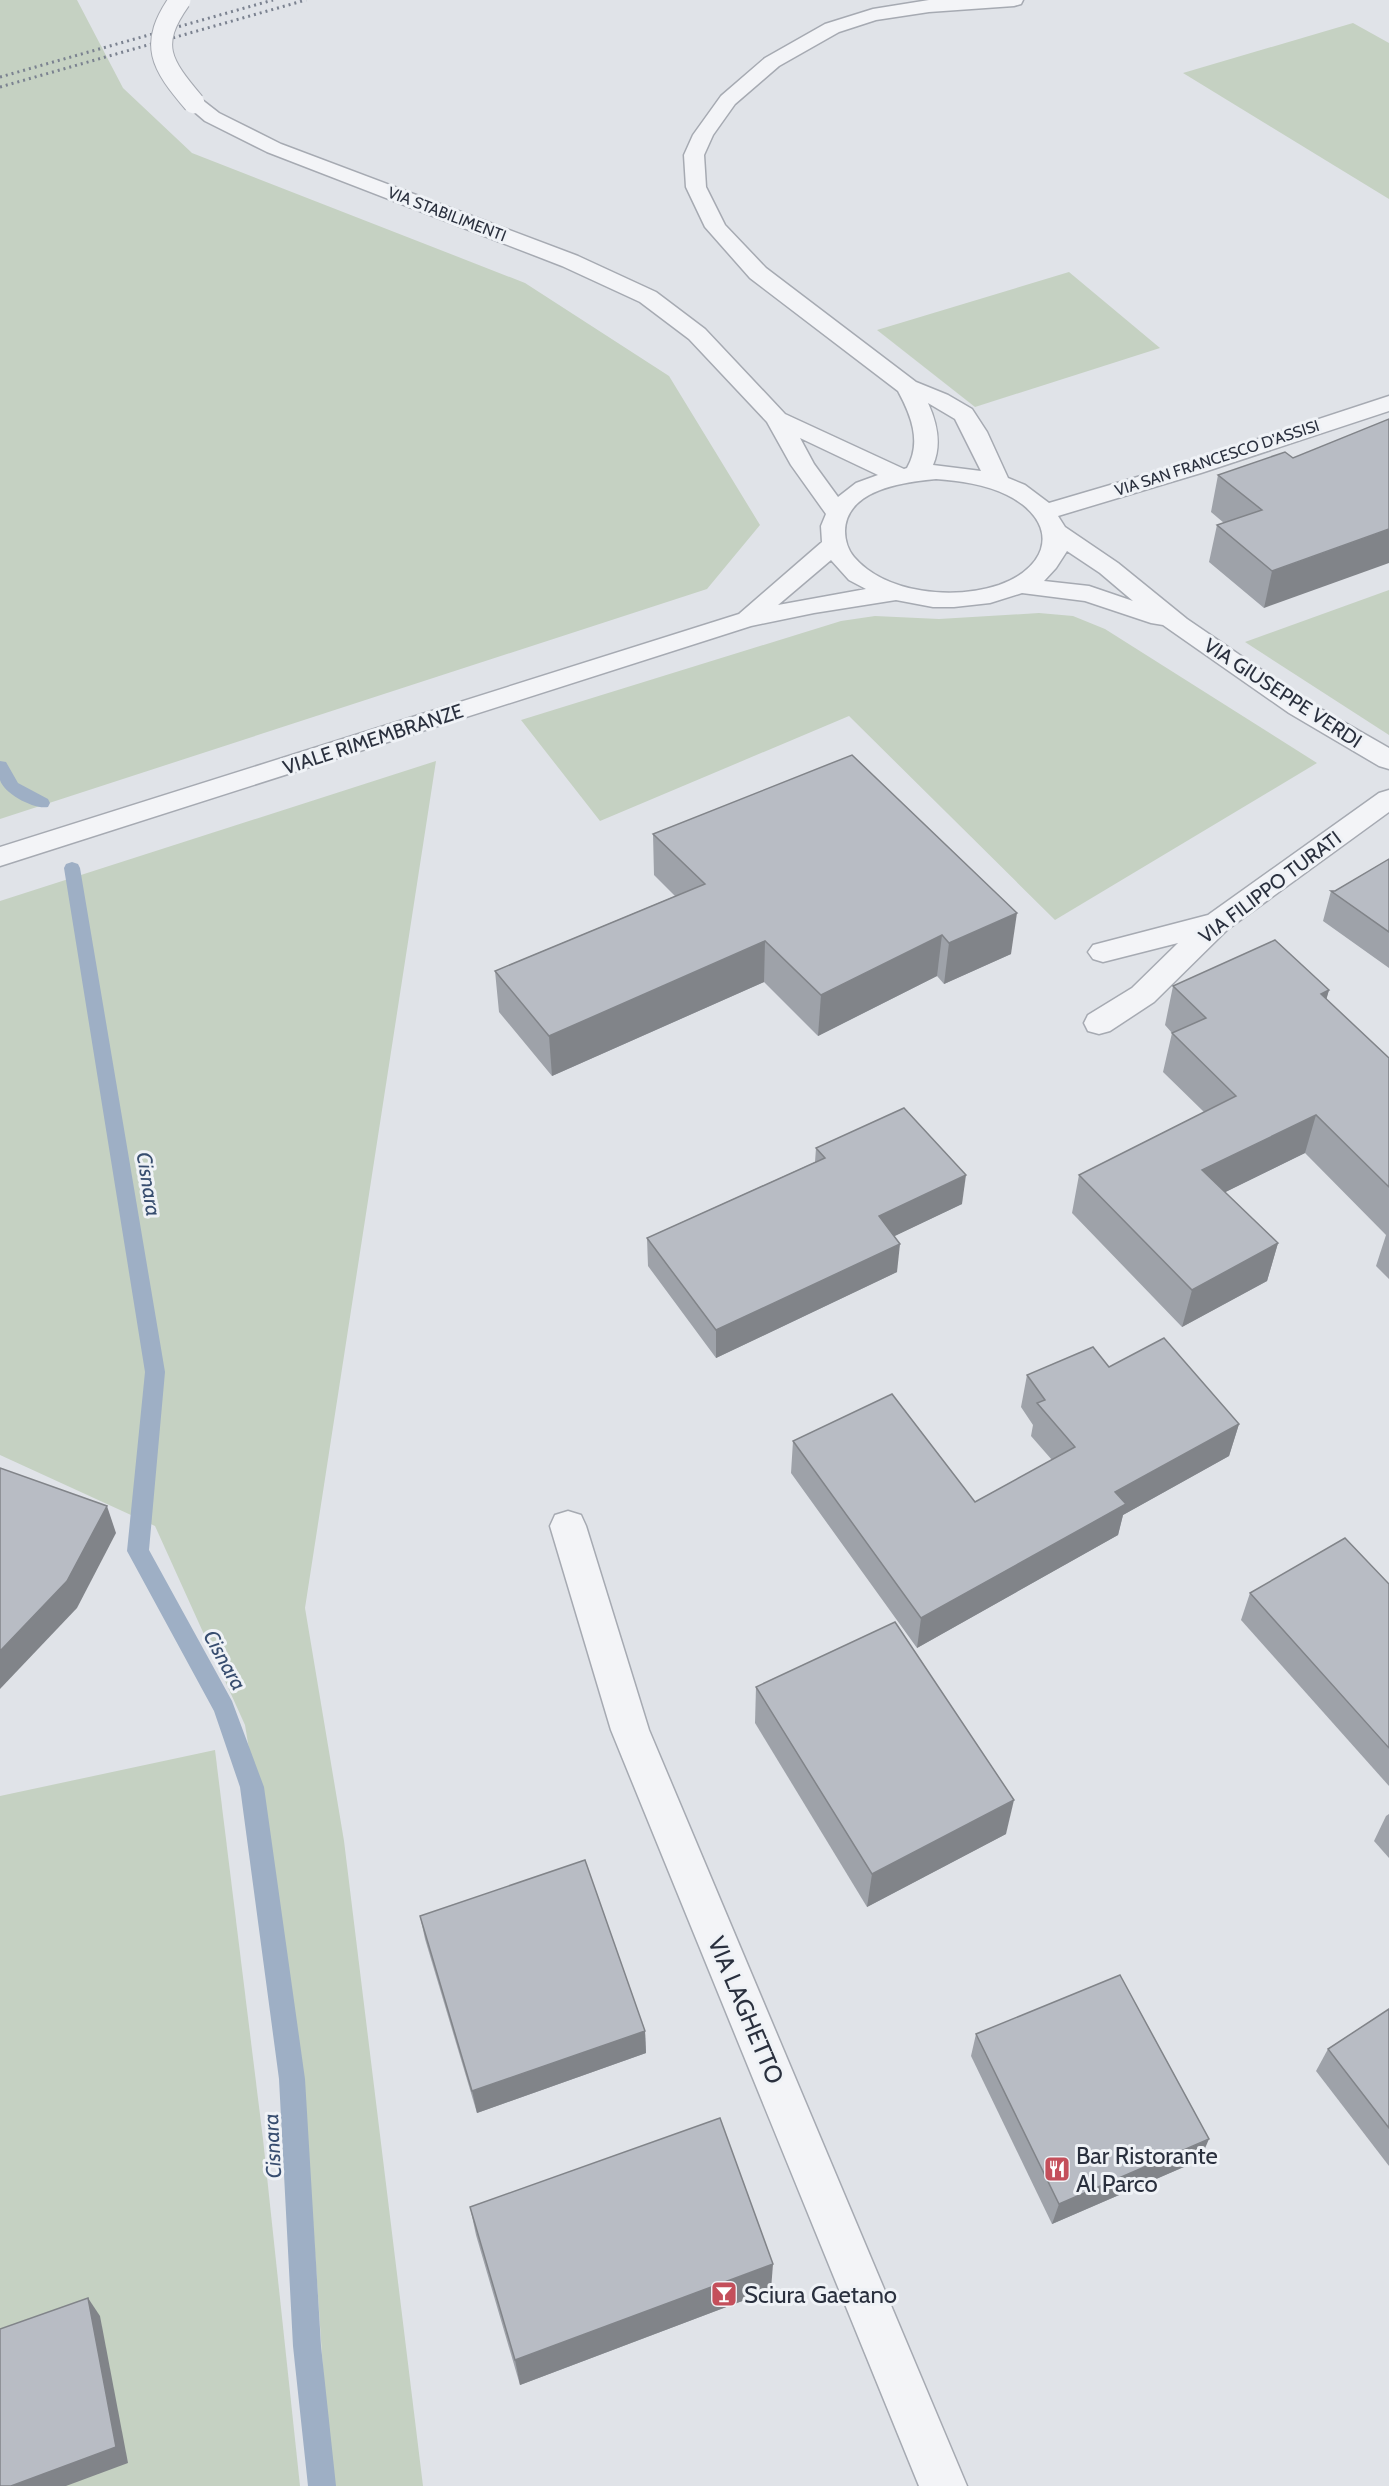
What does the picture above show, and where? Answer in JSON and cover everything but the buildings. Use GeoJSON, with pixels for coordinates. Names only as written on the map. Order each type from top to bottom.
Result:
{"type":"FeatureCollection","features":[{"type":"Feature","properties":{"kind":"street","name":"VIA STABILIMENTI"},"geometry":{"type":"LineString","coordinates":[[180,0],[160,30],[161,49],[176,83],[194,103],[212,117],[274,147],[570,261],[648,297],[697,334],[777,419],[803,465],[838,513]]}},
{"type":"Feature","properties":{"kind":"street"},"geometry":{"type":"LineString","coordinates":[[998,482],[964,414],[940,400],[908,387],[758,273],[716,227],[696,187],[694,156],[703,135],[728,100],[772,62],[832,28],[873,15],[929,6],[1014,0]]}},
{"type":"Feature","properties":{"kind":"street"},"geometry":{"type":"LineString","coordinates":[[908,387],[926,426],[927,446],[924,462],[908,475]]}},
{"type":"Feature","properties":{"kind":"street","name":"VIA SAN FRANCESCO D'ASSISI"},"geometry":{"type":"LineString","coordinates":[[1050,522],[1193,468],[1389,403]]}},
{"type":"Feature","properties":{"kind":"street","name":"VIA STABILIMENTI"},"geometry":{"type":"LineString","coordinates":[[777,419],[908,475]]}},
{"type":"Feature","properties":{"kind":"street"},"geometry":{"type":"LineString","coordinates":[[957,474],[998,482],[1025,495],[1050,522],[1054,552],[1042,570],[1020,585],[1003,592],[961,600],[916,597],[896,592],[867,579],[846,562],[834,544],[832,528],[838,513],[862,490],[908,475],[957,474]]}},
{"type":"Feature","properties":{"kind":"street","name":"VIA GIUSEPPE VERDI"},"geometry":{"type":"LineString","coordinates":[[1050,522],[1178,624],[1298,707],[1389,760]]}},
{"type":"Feature","properties":{"kind":"street","name":"VIALE RIMEMBRANZE"},"geometry":{"type":"LineString","coordinates":[[745,620],[834,544]]}},
{"type":"Feature","properties":{"kind":"street","name":"VIA GIUSEPPE VERDI"},"geometry":{"type":"LineString","coordinates":[[1020,585],[1089,594],[1178,624]]}},
{"type":"Feature","properties":{"kind":"street","name":"VIALE RIMEMBRANZE"},"geometry":{"type":"LineString","coordinates":[[0,857],[745,620],[814,605],[896,592]]}},
{"type":"Feature","properties":{"kind":"street","name":"VIA FILIPPO TURATI"},"geometry":{"type":"LineString","coordinates":[[1099,1023],[1143,995],[1218,922],[1389,799]]}},
{"type":"Feature","properties":{"kind":"street"},"geometry":{"type":"LineString","coordinates":[[1103,952],[1218,922]]}},
{"type":"Feature","properties":{"kind":"street","name":"VIA LAGHETTO"},"geometry":{"type":"LineString","coordinates":[[568,1526],[630,1730],[943,2486]]}},
{"type":"Feature","properties":{"kind":"green space"},"geometry":{"type":"Polygon","coordinates":[[[0,0],[77,0],[123,88],[192,153],[525,283],[669,376],[760,525],[707,589],[0,819],[0,0]]]}},
{"type":"Feature","properties":{"kind":"green space"},"geometry":{"type":"Polygon","coordinates":[[[1353,23],[1389,43],[1389,199],[1183,73],[1353,23]]]}},
{"type":"Feature","properties":{"kind":"green space"},"geometry":{"type":"Polygon","coordinates":[[[1069,272],[1160,348],[975,407],[877,330],[1069,272]]]}},
{"type":"Feature","properties":{"kind":"green space"},"geometry":{"type":"Polygon","coordinates":[[[1389,590],[1389,735],[1245,642],[1389,590]]]}},
{"type":"Feature","properties":{"kind":"green space"},"geometry":{"type":"Polygon","coordinates":[[[1039,613],[1073,616],[1105,629],[1317,763],[1055,920],[849,716],[600,821],[521,720],[841,621],[875,616],[939,619],[1039,613]]]}},
{"type":"Feature","properties":{"kind":"green space"},"geometry":{"type":"Polygon","coordinates":[[[436,761],[305,1608],[344,1841],[423,2486],[331,2486],[303,2077],[245,1725],[155,1526],[0,1455],[0,901],[436,761]]]}},
{"type":"Feature","properties":{"kind":"green space"},"geometry":{"type":"Polygon","coordinates":[[[215,1750],[263,2139],[300,2486],[0,2486],[0,1796],[215,1750]]]}},
{"type":"Feature","properties":{"kind":"waterway","name":"Cisnara"},"geometry":{"type":"LineString","coordinates":[[0,766],[12,787],[42,803]]}},
{"type":"Feature","properties":{"kind":"waterway","name":"Cisnara"},"geometry":{"type":"LineString","coordinates":[[72,868],[155,1372],[138,1551],[224,1708],[252,1787],[292,2079],[307,2346],[322,2486]]}},
{"type":"Feature","properties":{"kind":"railway"},"geometry":{"type":"LineString","coordinates":[[0,77],[273,0]]}},
{"type":"Feature","properties":{"kind":"railway"},"geometry":{"type":"LineString","coordinates":[[0,87],[306,0]]}},
{"type":"Feature","properties":{"kind":"place","name":"Bar Ristorante Al Parco"},"geometry":{"type":"Point","coordinates":[1057,2169]}},
{"type":"Feature","properties":{"kind":"place","name":"Sciura Gaetano"},"geometry":{"type":"Point","coordinates":[724,2294]}}]}
